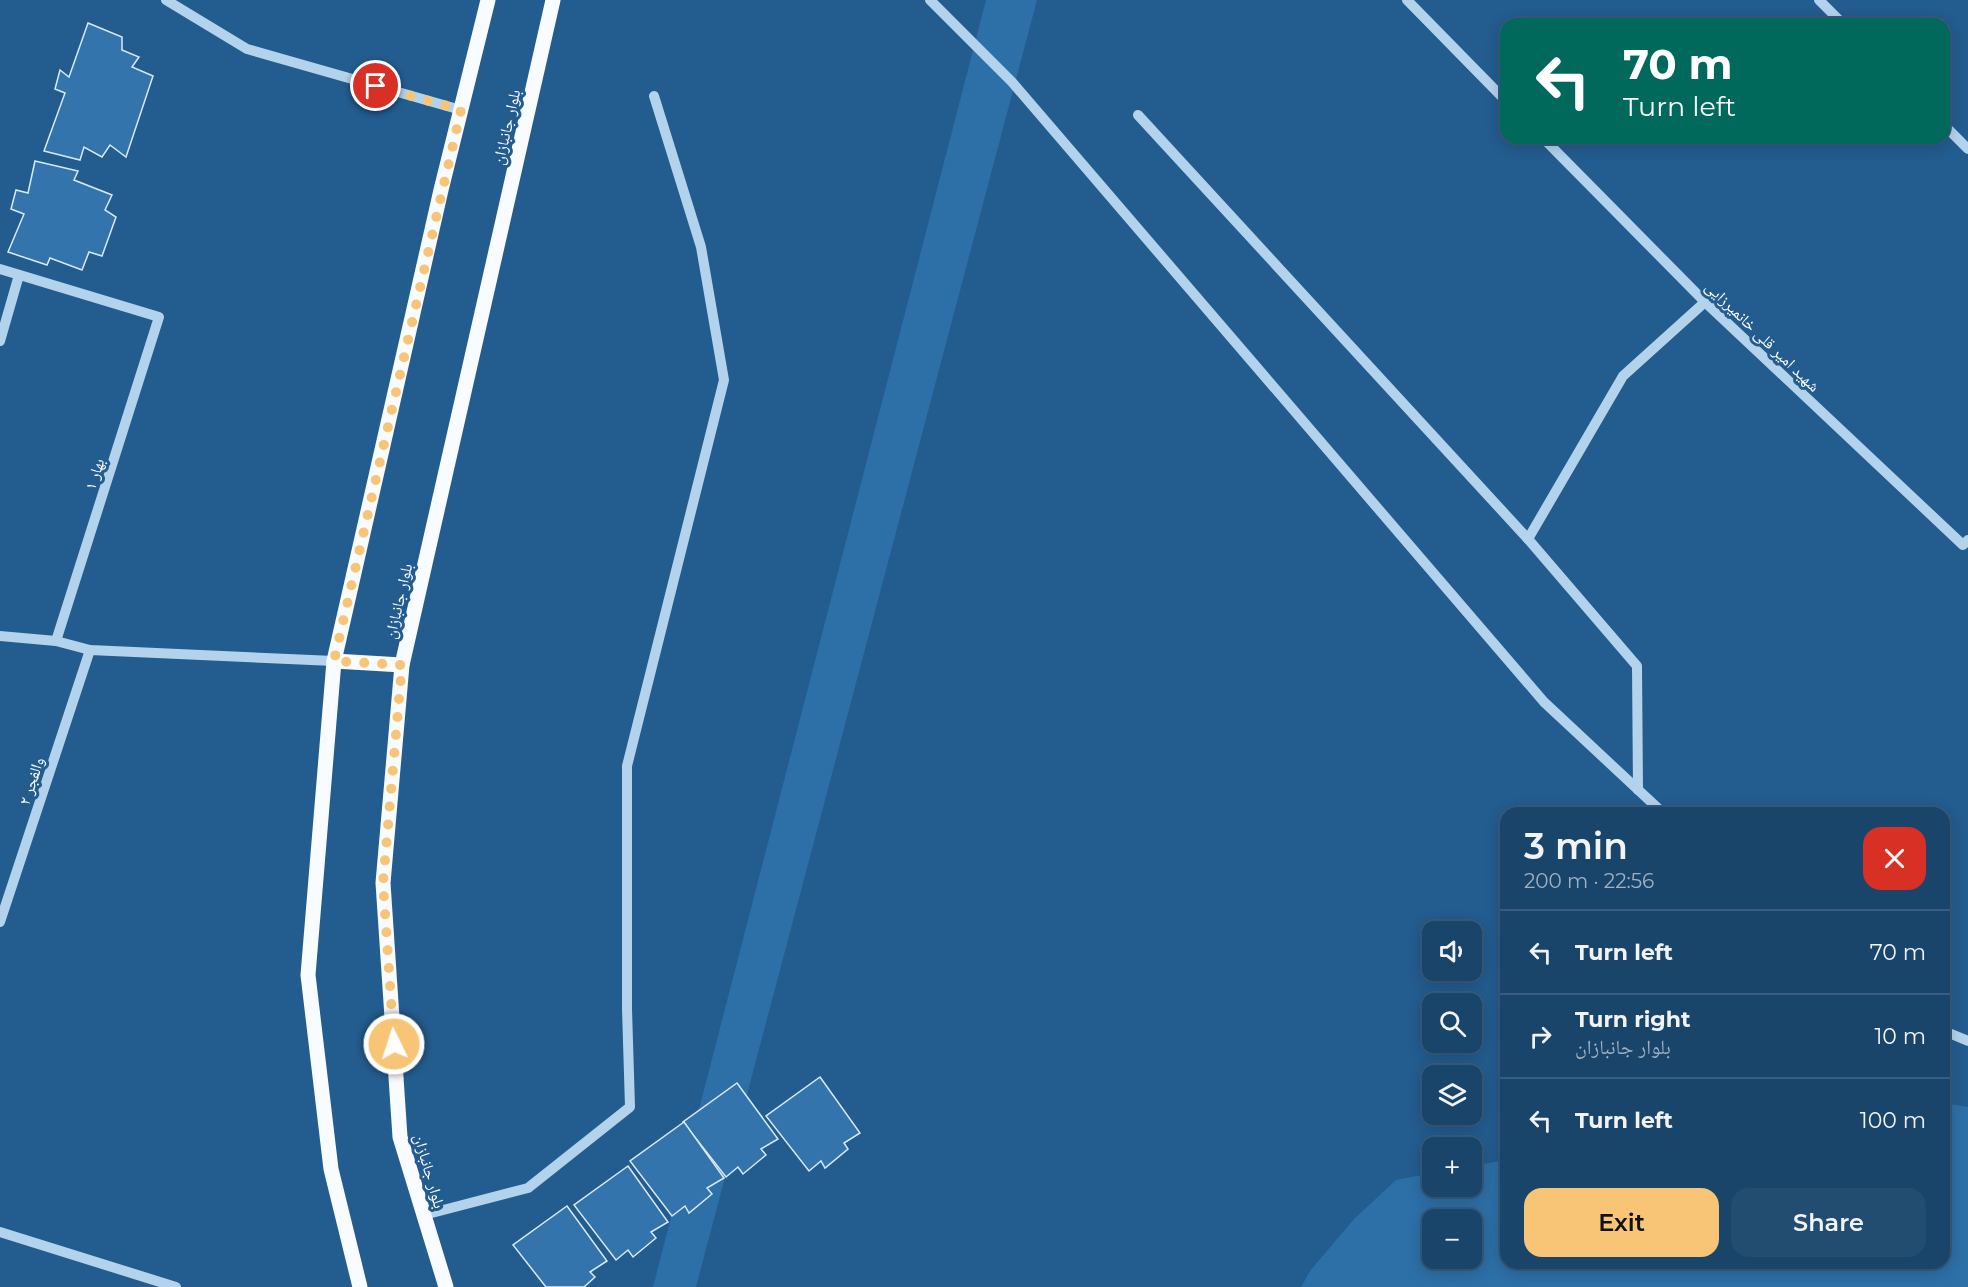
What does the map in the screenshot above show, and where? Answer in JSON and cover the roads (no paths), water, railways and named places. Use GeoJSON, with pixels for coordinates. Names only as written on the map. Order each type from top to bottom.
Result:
{"type":"FeatureCollection","features":[{"type":"Feature","properties":{"kind":"main road"},"geometry":{"type":"LineString","coordinates":[[360,1287],[331,1169],[308,975],[334,661],[488,0]]}},
{"type":"Feature","properties":{"kind":"main road","name":"بلوار جانبازان"},"geometry":{"type":"LineString","coordinates":[[446,1287],[400,1137],[383,883],[402,665],[554,1]]}},
{"type":"Feature","properties":{"kind":"main road"},"geometry":{"type":"LineString","coordinates":[[334,661],[402,665]]}},
{"type":"Feature","properties":{"kind":"street"},"geometry":{"type":"LineString","coordinates":[[166,0],[248,49],[461,110]]}},
{"type":"Feature","properties":{"kind":"street"},"geometry":{"type":"LineString","coordinates":[[930,0],[1012,82],[1544,702],[1656,807]]}},
{"type":"Feature","properties":{"kind":"street"},"geometry":{"type":"LineString","coordinates":[[1819,0],[1837,18]]}},
{"type":"Feature","properties":{"kind":"street"},"geometry":{"type":"LineString","coordinates":[[1411,1],[1500,94]]}},
{"type":"Feature","properties":{"kind":"street"},"geometry":{"type":"LineString","coordinates":[[424,1215],[528,1188],[630,1107],[627,1009],[627,766],[724,380],[700,247],[654,96]]}},
{"type":"Feature","properties":{"kind":"street"},"geometry":{"type":"LineString","coordinates":[[1138,115],[1528,539],[1637,666],[1638,790]]}},
{"type":"Feature","properties":{"kind":"street"},"geometry":{"type":"LineString","coordinates":[[1950,131],[1968,149]]}},
{"type":"Feature","properties":{"kind":"street","name":"شهید امیر قلی خانمیرزایی"},"geometry":{"type":"LineString","coordinates":[[1549,144],[1705,302],[1963,545],[1968,540]]}},
{"type":"Feature","properties":{"kind":"street"},"geometry":{"type":"LineString","coordinates":[[0,269],[19,275],[0,341]]}},
{"type":"Feature","properties":{"kind":"street","name":"بهار ۱"},"geometry":{"type":"LineString","coordinates":[[19,275],[159,317],[56,641]]}},
{"type":"Feature","properties":{"kind":"street"},"geometry":{"type":"LineString","coordinates":[[1528,539],[1623,376],[1705,302]]}},
{"type":"Feature","properties":{"kind":"street"},"geometry":{"type":"LineString","coordinates":[[0,636],[56,641],[90,650],[334,661]]}},
{"type":"Feature","properties":{"kind":"street","name":"والفجر ۲"},"geometry":{"type":"LineString","coordinates":[[0,922],[90,650]]}},
{"type":"Feature","properties":{"kind":"street"},"geometry":{"type":"LineString","coordinates":[[1950,1034],[1968,1041]]}},
{"type":"Feature","properties":{"kind":"street"},"geometry":{"type":"LineString","coordinates":[[0,1232],[176,1287]]}}]}
